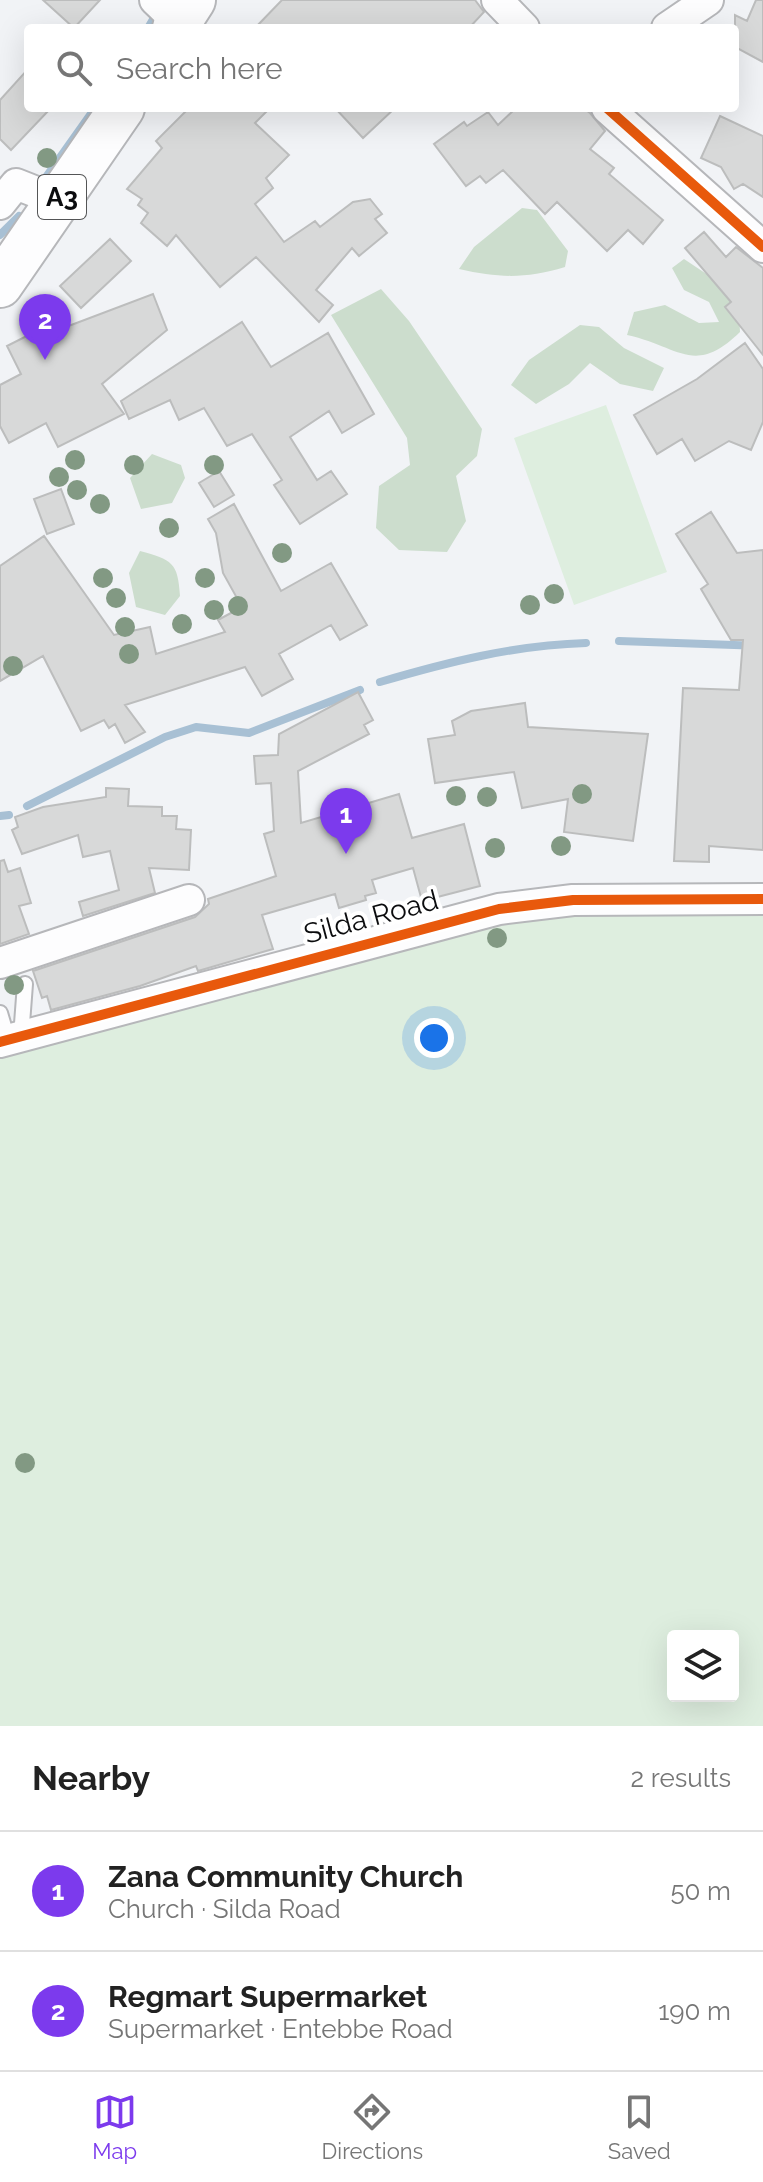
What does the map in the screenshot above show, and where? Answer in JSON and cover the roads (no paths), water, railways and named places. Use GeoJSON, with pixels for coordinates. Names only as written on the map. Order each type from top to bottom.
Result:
{"type":"FeatureCollection","features":[{"type":"Feature","properties":{"kind":"main road","name":"A3"},"geometry":{"type":"LineString","coordinates":[[0,285],[119,112]]}},
{"type":"Feature","properties":{"kind":"street"},"geometry":{"type":"LineString","coordinates":[[497,0],[520,24]]}},
{"type":"Feature","properties":{"kind":"street"},"geometry":{"type":"LineString","coordinates":[[673,24],[708,0]]}},
{"type":"Feature","properties":{"kind":"street"},"geometry":{"type":"LineString","coordinates":[[611,112],[763,247]]}},
{"type":"Feature","properties":{"kind":"street"},"geometry":{"type":"LineString","coordinates":[[0,204],[16,184],[59,201]]}},
{"type":"Feature","properties":{"kind":"street","name":"Silda Road"},"geometry":{"type":"LineString","coordinates":[[7,1033],[499,909],[573,900],[763,899]]}},
{"type":"Feature","properties":{"kind":"street"},"geometry":{"type":"LineString","coordinates":[[0,963],[189,900]]}},
{"type":"Feature","properties":{"kind":"lane"},"geometry":{"type":"LineString","coordinates":[[7,1033],[25,984]]}},
{"type":"Feature","properties":{"kind":"waterway"},"geometry":{"type":"LineString","coordinates":[[150,24],[155,16]]}},
{"type":"Feature","properties":{"kind":"waterway"},"geometry":{"type":"LineString","coordinates":[[46,177],[92,112]]}},
{"type":"Feature","properties":{"kind":"waterway"},"geometry":{"type":"LineString","coordinates":[[0,235],[19,216]]}},
{"type":"Feature","properties":{"kind":"waterway"},"geometry":{"type":"LineString","coordinates":[[619,641],[763,646]]}},
{"type":"Feature","properties":{"kind":"waterway"},"geometry":{"type":"LineString","coordinates":[[380,682],[482,656],[533,647],[586,643]]}},
{"type":"Feature","properties":{"kind":"waterway"},"geometry":{"type":"LineString","coordinates":[[27,806],[165,737],[196,727],[249,733],[360,690]]}},
{"type":"Feature","properties":{"kind":"waterway"},"geometry":{"type":"LineString","coordinates":[[0,816],[9,815]]}},
{"type":"Feature","properties":{"kind":"place","name":"Regmart Supermarket"},"geometry":{"type":"Point","coordinates":[45,360]}},
{"type":"Feature","properties":{"kind":"place","name":"Zana Community Church"},"geometry":{"type":"Point","coordinates":[346,854]}}]}
